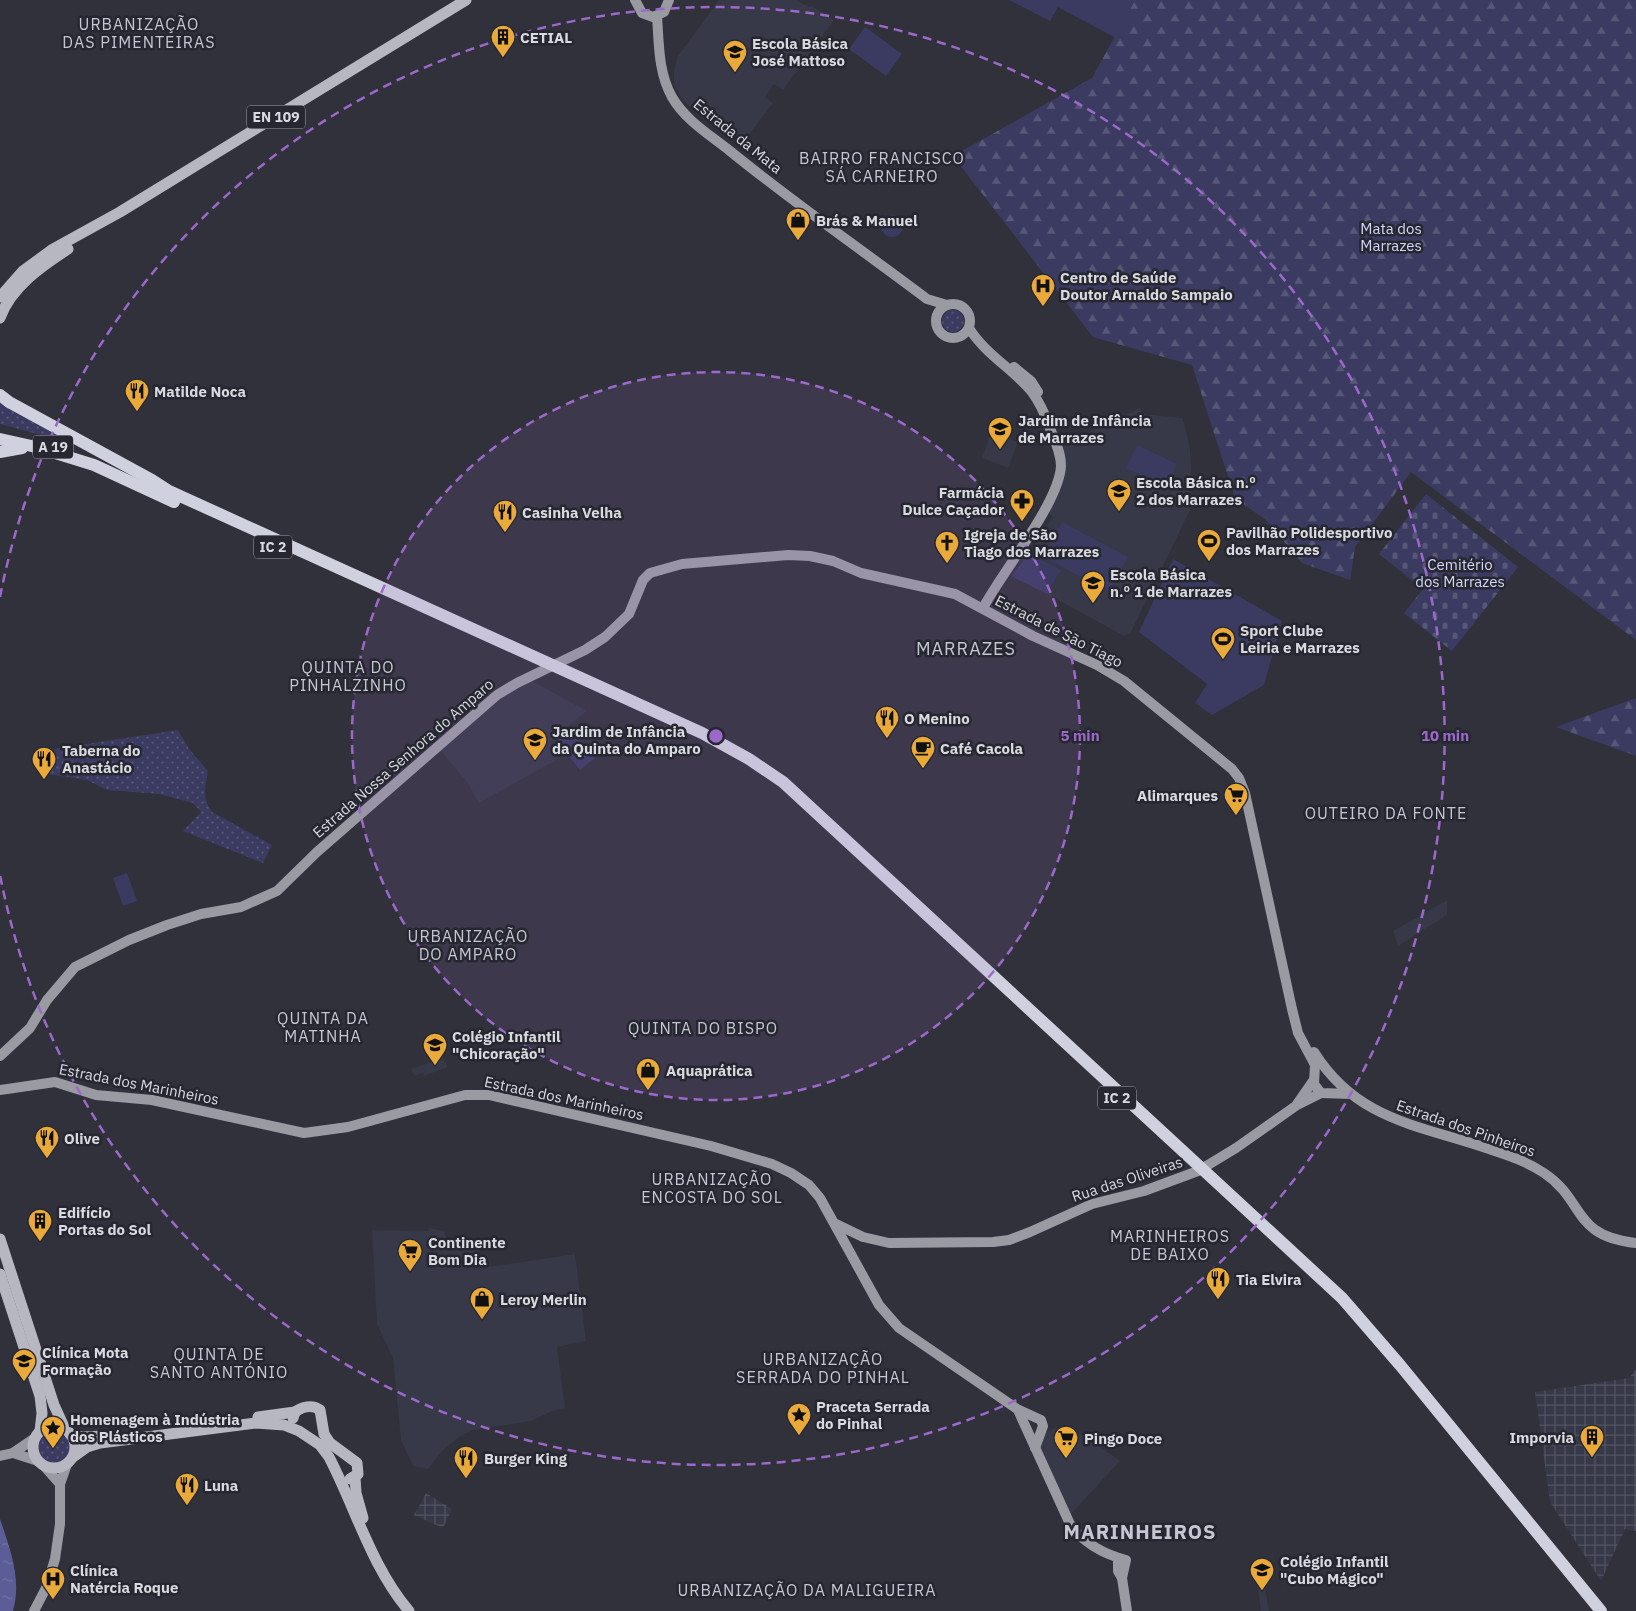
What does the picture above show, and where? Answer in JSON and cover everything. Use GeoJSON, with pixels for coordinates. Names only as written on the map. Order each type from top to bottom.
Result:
{"type":"FeatureCollection","features":[{"type":"Feature","properties":{"kind":"highway"},"geometry":{"type":"LineString","coordinates":[[0,395],[19,408],[152,480],[169,492]]}},
{"type":"Feature","properties":{"kind":"highway","name":"A 19"},"geometry":{"type":"LineString","coordinates":[[0,434],[42,443],[76,454],[169,492]]}},
{"type":"Feature","properties":{"kind":"highway","name":"IC 2"},"geometry":{"type":"LineString","coordinates":[[0,439],[36,447],[94,465],[529,659],[578,676],[702,733],[741,754],[782,782],[1342,1298],[1400,1365],[1601,1611]]}},
{"type":"Feature","properties":{"kind":"highway"},"geometry":{"type":"LineString","coordinates":[[0,452],[15,448],[38,451],[93,468],[141,487]]}},
{"type":"Feature","properties":{"kind":"highway","name":"IC 2"},"geometry":{"type":"LineString","coordinates":[[169,492],[529,659],[564,678],[728,754],[767,779],[823,827],[1332,1297],[1383,1354],[1593,1611]]}},
{"type":"Feature","properties":{"kind":"main road","name":"EN 109"},"geometry":{"type":"LineString","coordinates":[[0,318],[9,300],[31,276],[120,212],[466,0]]}},
{"type":"Feature","properties":{"kind":"main road"},"geometry":{"type":"LineString","coordinates":[[636,0],[642,13],[649,16],[657,16],[664,12],[669,0]]}},
{"type":"Feature","properties":{"kind":"main road","name":"Estrada da Mata"},"geometry":{"type":"LineString","coordinates":[[657,16],[660,56],[665,80],[674,100],[690,119],[753,170],[927,299],[947,305]]}},
{"type":"Feature","properties":{"kind":"main road","name":"EN 109"},"geometry":{"type":"LineString","coordinates":[[0,297],[18,276],[36,261],[94,224],[120,212]]}},
{"type":"Feature","properties":{"kind":"main road","name":"Estrada da Mata"},"geometry":{"type":"LineString","coordinates":[[927,299],[936,318]]}},
{"type":"Feature","properties":{"kind":"main road"},"geometry":{"type":"LineString","coordinates":[[978,343],[957,338],[947,338],[940,333],[936,318],[939,310],[947,305],[956,304],[965,309],[969,316],[969,328],[978,343],[1025,384],[1042,408],[1060,456],[1059,478],[1046,507],[983,608]]}},
{"type":"Feature","properties":{"kind":"main road"},"geometry":{"type":"LineString","coordinates":[[957,338],[969,328]]}},
{"type":"Feature","properties":{"kind":"main road","name":"Estrada de São Tiago"},"geometry":{"type":"LineString","coordinates":[[644,577],[650,573],[682,564],[788,555],[810,556],[833,561],[861,573],[890,581],[950,592],[1033,636],[1082,657],[1124,681],[1222,760],[1239,778],[1245,793],[1284,976],[1299,1028],[1298,1032],[1313,1060],[1314,1078]]}},
{"type":"Feature","properties":{"kind":"main road","name":"Estrada Nossa Senhora do Amparo"},"geometry":{"type":"LineString","coordinates":[[0,1056],[30,1028],[47,1000],[75,967],[129,940],[167,925],[201,914],[247,905],[272,892],[294,875],[504,690],[585,650],[612,631],[632,609],[644,577]]}},
{"type":"Feature","properties":{"kind":"main road","name":"Estrada de São Tiago"},"geometry":{"type":"LineString","coordinates":[[1299,1028],[1332,1075]]}},
{"type":"Feature","properties":{"kind":"main road"},"geometry":{"type":"LineString","coordinates":[[1320,1072],[1332,1075],[1334,1088],[1297,1105],[1320,1072]]}},
{"type":"Feature","properties":{"kind":"main road","name":"Estrada dos Pinheiros"},"geometry":{"type":"LineString","coordinates":[[1332,1075],[1351,1094],[1387,1116],[1480,1146],[1531,1165],[1558,1185],[1583,1220],[1596,1232],[1607,1238],[1636,1243]]}},
{"type":"Feature","properties":{"kind":"main road"},"geometry":{"type":"LineString","coordinates":[[1314,1078],[1315,1088],[1325,1093]]}},
{"type":"Feature","properties":{"kind":"main road","name":"Estrada dos Marinheiros"},"geometry":{"type":"LineString","coordinates":[[0,1090],[51,1082],[96,1095],[152,1100],[304,1133],[342,1128],[465,1095],[476,1094],[499,1097],[711,1146],[772,1164],[791,1173],[813,1189],[836,1224],[879,1306],[899,1328],[1017,1409],[1035,1417]]}},
{"type":"Feature","properties":{"kind":"main road","name":"Estrada dos Pinheiros"},"geometry":{"type":"LineString","coordinates":[[1325,1093],[1351,1094]]}},
{"type":"Feature","properties":{"kind":"main road","name":"Rua das Oliveiras"},"geometry":{"type":"LineString","coordinates":[[836,1224],[863,1237],[900,1244],[1009,1240],[1092,1204],[1128,1196],[1182,1178],[1214,1162],[1297,1105]]}},
{"type":"Feature","properties":{"kind":"main road"},"geometry":{"type":"LineString","coordinates":[[846,1244],[863,1237]]}},
{"type":"Feature","properties":{"kind":"main road"},"geometry":{"type":"LineString","coordinates":[[0,1239],[54,1405],[75,1445],[60,1484],[60,1524],[55,1559],[46,1588],[34,1611]]}},
{"type":"Feature","properties":{"kind":"main road"},"geometry":{"type":"LineString","coordinates":[[0,1274],[40,1396],[42,1413],[33,1450],[41,1464],[60,1484]]}},
{"type":"Feature","properties":{"kind":"main road"},"geometry":{"type":"LineString","coordinates":[[0,1456],[14,1453],[37,1434],[51,1426],[67,1432],[92,1437],[295,1412],[310,1406],[320,1410],[324,1434],[330,1444],[357,1463],[359,1470],[355,1477],[358,1504],[374,1544],[393,1577],[419,1611]]}},
{"type":"Feature","properties":{"kind":"main road"},"geometry":{"type":"LineString","coordinates":[[1017,1409],[1032,1430]]}},
{"type":"Feature","properties":{"kind":"main road"},"geometry":{"type":"LineString","coordinates":[[295,1412],[293,1420],[299,1431]]}},
{"type":"Feature","properties":{"kind":"main road"},"geometry":{"type":"LineString","coordinates":[[1032,1430],[1043,1423],[1035,1417],[1028,1420],[1036,1448],[1059,1503],[1078,1535],[1103,1553],[1122,1559],[1122,1578],[1127,1611]]}},
{"type":"Feature","properties":{"kind":"main road"},"geometry":{"type":"LineString","coordinates":[[14,1453],[56,1468],[94,1444],[256,1423],[284,1425],[299,1431],[320,1445],[339,1477],[374,1558],[409,1611]]}},
{"type":"Feature","properties":{"kind":"main road"},"geometry":{"type":"LineString","coordinates":[[339,1477],[346,1480],[355,1477]]}},
{"type":"Feature","properties":{"kind":"shaded area","name":"Escola Básica José Mattoso"},"geometry":{"type":"Polygon","coordinates":[[[719,0],[796,0],[809,7],[812,6],[834,20],[783,90],[774,84],[765,97],[773,103],[740,146],[683,101],[674,84],[674,69],[678,56],[719,0]]]}},
{"type":"Feature","properties":{"kind":"shaded area","name":"Escola Básica n.º 2 dos Marrazes"},"geometry":{"type":"Polygon","coordinates":[[[1140,408],[1143,414],[1183,418],[1190,449],[1192,489],[1190,510],[1131,632],[1124,636],[1047,594],[1061,570],[1029,553],[1053,517],[1049,513],[1065,472],[1063,444],[1140,408]]]}},
{"type":"Feature","properties":{"kind":"shaded area","name":"Jardim de Infância de Marrazes"},"geometry":{"type":"Polygon","coordinates":[[[991,433],[1018,442],[1008,468],[982,458],[991,433]]]}},
{"type":"Feature","properties":{"kind":"shaded area"},"geometry":{"type":"Polygon","coordinates":[[[530,680],[587,711],[552,738],[550,745],[558,759],[479,803],[467,782],[440,750],[493,703],[530,680]]]}},
{"type":"Feature","properties":{"kind":"shaded area"},"geometry":{"type":"Polygon","coordinates":[[[1447,900],[1447,915],[1398,946],[1393,931],[1447,900]]]}},
{"type":"Feature","properties":{"kind":"shaded area","name":"Colégio Infantil \"Chicoração\""},"geometry":{"type":"Polygon","coordinates":[[[444,1058],[448,1067],[424,1076],[423,1073],[414,1076],[411,1069],[444,1058]]]}},
{"type":"Feature","properties":{"kind":"shaded area"},"geometry":{"type":"Polygon","coordinates":[[[429,1228],[444,1231],[447,1240],[454,1243],[476,1240],[481,1268],[575,1254],[586,1341],[557,1347],[565,1408],[552,1411],[531,1421],[472,1430],[459,1437],[444,1449],[428,1469],[413,1466],[401,1440],[393,1358],[377,1324],[372,1230],[428,1231],[429,1228]]]}},
{"type":"Feature","properties":{"kind":"shaded area"},"geometry":{"type":"Polygon","coordinates":[[[1636,1369],[1636,1531],[1625,1529],[1601,1581],[1550,1502],[1535,1392],[1629,1378],[1636,1369]]]}},
{"type":"Feature","properties":{"kind":"shaded area"},"geometry":{"type":"Polygon","coordinates":[[[1056,1427],[1085,1436],[1120,1461],[1070,1515],[1040,1452],[1040,1439],[1046,1432],[1056,1427]]]}},
{"type":"Feature","properties":{"kind":"shaded area"},"geometry":{"type":"Polygon","coordinates":[[[426,1493],[452,1509],[443,1528],[414,1515],[426,1493]]]}},
{"type":"Feature","properties":{"kind":"shaded area","name":"Colégio Infantil \"Cubo Mágico\""},"geometry":{"type":"Polygon","coordinates":[[[1262,1570],[1269,1611],[1261,1611],[1255,1571],[1262,1570]]]}},
{"type":"Feature","properties":{"kind":"green space"},"geometry":{"type":"Polygon","coordinates":[[[1009,0],[1135,0],[1116,38],[1058,7],[1050,21],[1009,0]]]}},
{"type":"Feature","properties":{"kind":"green space","name":"Mata dos Marrazes"},"geometry":{"type":"Polygon","coordinates":[[[1135,0],[1636,0],[1636,640],[1411,472],[1355,547],[1350,580],[1302,563],[1266,520],[1235,498],[1192,365],[1093,337],[953,156],[1092,78],[1135,0]]]}},
{"type":"Feature","properties":{"kind":"green space"},"geometry":{"type":"Polygon","coordinates":[[[865,27],[902,54],[886,76],[849,49],[865,27]]]}},
{"type":"Feature","properties":{"kind":"green space"},"geometry":{"type":"Polygon","coordinates":[[[892,215],[902,222],[903,226],[896,236],[892,237],[882,230],[881,226],[888,216],[892,215]]]}},
{"type":"Feature","properties":{"kind":"green space"},"geometry":{"type":"Polygon","coordinates":[[[953,310],[961,313],[964,321],[961,329],[953,332],[945,329],[942,321],[945,313],[953,310]]]}},
{"type":"Feature","properties":{"kind":"green space"},"geometry":{"type":"Polygon","coordinates":[[[0,402],[71,443],[0,424],[0,402]]]}},
{"type":"Feature","properties":{"kind":"green space"},"geometry":{"type":"Polygon","coordinates":[[[1137,445],[1177,464],[1166,487],[1126,468],[1137,445]]]}},
{"type":"Feature","properties":{"kind":"green space","name":"Cemitério dos Marrazes"},"geometry":{"type":"Polygon","coordinates":[[[1426,494],[1518,567],[1452,651],[1404,613],[1423,589],[1379,554],[1426,494]]]}},
{"type":"Feature","properties":{"kind":"green space"},"geometry":{"type":"Polygon","coordinates":[[[1062,522],[1128,557],[1109,592],[1044,557],[1062,522]]]}},
{"type":"Feature","properties":{"kind":"green space"},"geometry":{"type":"Polygon","coordinates":[[[1029,553],[1061,570],[1047,594],[1011,576],[1029,553]]]}},
{"type":"Feature","properties":{"kind":"green space","name":"Sport Clube Leiria e Marrazes"},"geometry":{"type":"Polygon","coordinates":[[[1173,559],[1282,621],[1264,685],[1212,715],[1195,703],[1207,684],[1139,632],[1173,559]]]}},
{"type":"Feature","properties":{"kind":"green space"},"geometry":{"type":"Polygon","coordinates":[[[1636,698],[1636,756],[1556,727],[1636,698]]]}},
{"type":"Feature","properties":{"kind":"green space"},"geometry":{"type":"Polygon","coordinates":[[[571,728],[595,758],[580,770],[556,740],[571,728]]]}},
{"type":"Feature","properties":{"kind":"green space"},"geometry":{"type":"Polygon","coordinates":[[[178,730],[189,749],[208,771],[205,787],[207,802],[212,812],[272,845],[263,863],[183,831],[201,812],[193,803],[159,794],[107,790],[87,780],[48,774],[54,749],[178,730]]]}},
{"type":"Feature","properties":{"kind":"green space"},"geometry":{"type":"Polygon","coordinates":[[[127,873],[137,901],[123,906],[113,878],[127,873]]]}},
{"type":"Feature","properties":{"kind":"green space"},"geometry":{"type":"Polygon","coordinates":[[[54,1431],[60,1432],[65,1436],[69,1441],[69,1453],[65,1458],[60,1462],[54,1463],[48,1462],[43,1458],[39,1453],[38,1447],[39,1441],[43,1436],[48,1432],[54,1431]]]}},
{"type":"Feature","properties":{"kind":"water"},"geometry":{"type":"Polygon","coordinates":[[[0,1519],[14,1564],[16,1587],[13,1611],[0,1611],[0,1519]]]}},
{"type":"Feature","properties":{"kind":"place","name":"CETIAL"},"geometry":{"type":"Point","coordinates":[503,58]}},
{"type":"Feature","properties":{"kind":"place","name":"Escola Básica José Mattoso"},"geometry":{"type":"Point","coordinates":[735,73]}},
{"type":"Feature","properties":{"kind":"place","name":"Brás & Manuel"},"geometry":{"type":"Point","coordinates":[798,241]}},
{"type":"Feature","properties":{"kind":"place","name":"Centro de Saúde Doutor Arnaldo Sampaio"},"geometry":{"type":"Point","coordinates":[1043,307]}},
{"type":"Feature","properties":{"kind":"place","name":"Matilde Noca"},"geometry":{"type":"Point","coordinates":[137,412]}},
{"type":"Feature","properties":{"kind":"place","name":"Jardim de Infância de Marrazes"},"geometry":{"type":"Point","coordinates":[1000,450]}},
{"type":"Feature","properties":{"kind":"place","name":"Escola Básica n.º 2 dos Marrazes"},"geometry":{"type":"Point","coordinates":[1119,512]}},
{"type":"Feature","properties":{"kind":"place","name":"Farmácia Dulce Caçador"},"geometry":{"type":"Point","coordinates":[1022,522]}},
{"type":"Feature","properties":{"kind":"place","name":"Casinha Velha"},"geometry":{"type":"Point","coordinates":[505,533]}},
{"type":"Feature","properties":{"kind":"place","name":"Pavilhão Polidesportivo dos Marrazes"},"geometry":{"type":"Point","coordinates":[1209,562]}},
{"type":"Feature","properties":{"kind":"place","name":"Igreja de São Tiago dos Marrazes"},"geometry":{"type":"Point","coordinates":[947,564]}},
{"type":"Feature","properties":{"kind":"place","name":"Escola Básica n.º 1 de Marrazes"},"geometry":{"type":"Point","coordinates":[1093,604]}},
{"type":"Feature","properties":{"kind":"place","name":"Sport Clube Leiria e Marrazes"},"geometry":{"type":"Point","coordinates":[1223,660]}},
{"type":"Feature","properties":{"kind":"place","name":"O Menino"},"geometry":{"type":"Point","coordinates":[887,739]}},
{"type":"Feature","properties":{"kind":"place","name":"Jardim de Infância da Quinta do Amparo"},"geometry":{"type":"Point","coordinates":[535,761]}},
{"type":"Feature","properties":{"kind":"place","name":"Café Cacola"},"geometry":{"type":"Point","coordinates":[923,769]}},
{"type":"Feature","properties":{"kind":"place","name":"Taberna do Anastácio"},"geometry":{"type":"Point","coordinates":[44,780]}},
{"type":"Feature","properties":{"kind":"place","name":"Alimarques"},"geometry":{"type":"Point","coordinates":[1236,816]}},
{"type":"Feature","properties":{"kind":"place","name":"Colégio Infantil \"Chicoração\""},"geometry":{"type":"Point","coordinates":[435,1066]}},
{"type":"Feature","properties":{"kind":"place","name":"Aquaprática"},"geometry":{"type":"Point","coordinates":[648,1091]}},
{"type":"Feature","properties":{"kind":"place","name":"Olive"},"geometry":{"type":"Point","coordinates":[47,1159]}},
{"type":"Feature","properties":{"kind":"place","name":"Edifício Portas do Sol"},"geometry":{"type":"Point","coordinates":[40,1242]}},
{"type":"Feature","properties":{"kind":"place","name":"Continente Bom Dia"},"geometry":{"type":"Point","coordinates":[410,1272]}},
{"type":"Feature","properties":{"kind":"place","name":"Tia Elvira"},"geometry":{"type":"Point","coordinates":[1218,1300]}},
{"type":"Feature","properties":{"kind":"place","name":"Leroy Merlin"},"geometry":{"type":"Point","coordinates":[482,1320]}},
{"type":"Feature","properties":{"kind":"place","name":"Clínica Mota Formação"},"geometry":{"type":"Point","coordinates":[24,1382]}},
{"type":"Feature","properties":{"kind":"place","name":"Praceta Serrada do Pinhal"},"geometry":{"type":"Point","coordinates":[799,1436]}},
{"type":"Feature","properties":{"kind":"place","name":"Homenagem à Indústria dos Plásticos"},"geometry":{"type":"Point","coordinates":[53,1449]}},
{"type":"Feature","properties":{"kind":"place","name":"Imporvia"},"geometry":{"type":"Point","coordinates":[1592,1458]}},
{"type":"Feature","properties":{"kind":"place","name":"Pingo Doce"},"geometry":{"type":"Point","coordinates":[1066,1459]}},
{"type":"Feature","properties":{"kind":"place","name":"Burger King"},"geometry":{"type":"Point","coordinates":[466,1479]}},
{"type":"Feature","properties":{"kind":"place","name":"Luna"},"geometry":{"type":"Point","coordinates":[187,1506]}},
{"type":"Feature","properties":{"kind":"place","name":"Colégio Infantil \"Cubo Mágico\""},"geometry":{"type":"Point","coordinates":[1262,1591]}},
{"type":"Feature","properties":{"kind":"place","name":"Clínica Natércia Roque"},"geometry":{"type":"Point","coordinates":[53,1600]}},
{"type":"Feature","properties":{"kind":"district","name":"URBANIZAÇÃO DAS PIMENTEIRAS"},"geometry":{"type":"Point","coordinates":[139,33]}},
{"type":"Feature","properties":{"kind":"district","name":"BAIRRO FRANCISCO SÁ CARNEIRO"},"geometry":{"type":"Point","coordinates":[882,167]}},
{"type":"Feature","properties":{"kind":"district","name":"MARRAZES"},"geometry":{"type":"Point","coordinates":[966,648]}},
{"type":"Feature","properties":{"kind":"district","name":"QUINTA DO PINHALZINHO"},"geometry":{"type":"Point","coordinates":[348,676]}},
{"type":"Feature","properties":{"kind":"district","name":"OUTEIRO DA FONTE"},"geometry":{"type":"Point","coordinates":[1386,813]}},
{"type":"Feature","properties":{"kind":"district","name":"URBANIZAÇÃO DO AMPARO"},"geometry":{"type":"Point","coordinates":[468,945]}},
{"type":"Feature","properties":{"kind":"district","name":"QUINTA DA MATINHA"},"geometry":{"type":"Point","coordinates":[323,1027]}},
{"type":"Feature","properties":{"kind":"district","name":"QUINTA DO BISPO"},"geometry":{"type":"Point","coordinates":[703,1028]}},
{"type":"Feature","properties":{"kind":"district","name":"URBANIZAÇÃO ENCOSTA DO SOL"},"geometry":{"type":"Point","coordinates":[712,1188]}},
{"type":"Feature","properties":{"kind":"district","name":"MARINHEIROS DE BAIXO"},"geometry":{"type":"Point","coordinates":[1170,1245]}},
{"type":"Feature","properties":{"kind":"district","name":"QUINTA DE SANTO ANTÓNIO"},"geometry":{"type":"Point","coordinates":[219,1363]}},
{"type":"Feature","properties":{"kind":"district","name":"URBANIZAÇÃO SERRADA DO PINHAL"},"geometry":{"type":"Point","coordinates":[823,1368]}},
{"type":"Feature","properties":{"kind":"district","name":"MARINHEIROS"},"geometry":{"type":"Point","coordinates":[1140,1531]}},
{"type":"Feature","properties":{"kind":"district","name":"URBANIZAÇÃO DA MALIGUEIRA"},"geometry":{"type":"Point","coordinates":[807,1590]}}]}
